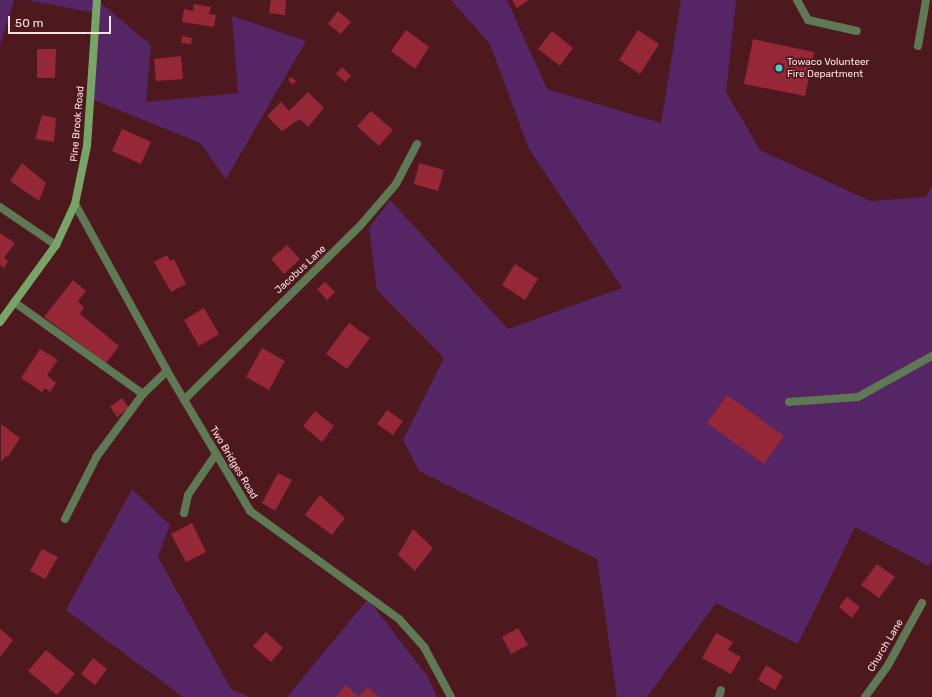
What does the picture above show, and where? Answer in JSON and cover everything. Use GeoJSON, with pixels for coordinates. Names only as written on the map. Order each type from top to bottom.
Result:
{"type":"FeatureCollection","features":[{"type":"Feature","properties":{"kind":"street","name":"Pine Brook Road"},"geometry":{"type":"LineString","coordinates":[[0,322],[56,245],[75,204],[87,146],[96,0]]}},
{"type":"Feature","properties":{"kind":"street"},"geometry":{"type":"LineString","coordinates":[[797,0],[808,20],[857,31]]}},
{"type":"Feature","properties":{"kind":"street"},"geometry":{"type":"LineString","coordinates":[[918,46],[926,0]]}},
{"type":"Feature","properties":{"kind":"street","name":"Jacobus Lane"},"geometry":{"type":"LineString","coordinates":[[184,400],[360,227],[396,184],[417,144]]}},
{"type":"Feature","properties":{"kind":"street","name":"Two Bridges Road"},"geometry":{"type":"LineString","coordinates":[[75,204],[167,371],[238,493],[264,524],[380,604],[412,632],[451,697]]}},
{"type":"Feature","properties":{"kind":"street"},"geometry":{"type":"LineString","coordinates":[[0,207],[56,245]]}},
{"type":"Feature","properties":{"kind":"street"},"geometry":{"type":"LineString","coordinates":[[14,302],[143,394]]}},
{"type":"Feature","properties":{"kind":"street"},"geometry":{"type":"LineString","coordinates":[[789,402],[858,397],[932,356]]}},
{"type":"Feature","properties":{"kind":"street"},"geometry":{"type":"LineString","coordinates":[[65,519],[97,456],[143,394],[167,371]]}},
{"type":"Feature","properties":{"kind":"street"},"geometry":{"type":"LineString","coordinates":[[184,513],[188,495],[216,454]]}},
{"type":"Feature","properties":{"kind":"street","name":"Church Lane"},"geometry":{"type":"LineString","coordinates":[[864,697],[887,666],[922,603]]}},
{"type":"Feature","properties":{"kind":"shaded area"},"geometry":{"type":"Polygon","coordinates":[[[0,0],[14,0],[0,45],[0,0]]]}},
{"type":"Feature","properties":{"kind":"shaded area"},"geometry":{"type":"Polygon","coordinates":[[[27,0],[97,0],[151,45],[146,102],[238,93],[232,16],[306,41],[226,179],[200,143],[92,99],[96,13],[27,0]]]}},
{"type":"Feature","properties":{"kind":"shaded area"},"geometry":{"type":"Polygon","coordinates":[[[451,0],[507,0],[547,89],[661,123],[681,0],[736,0],[726,92],[760,150],[870,201],[926,197],[932,186],[932,560],[929,566],[855,527],[798,644],[716,603],[647,697],[617,697],[597,559],[419,471],[403,440],[444,358],[377,290],[369,228],[390,200],[508,329],[622,288],[529,149],[490,44],[451,0]]]}},
{"type":"Feature","properties":{"kind":"shaded area"},"geometry":{"type":"Polygon","coordinates":[[[132,489],[170,525],[158,557],[231,689],[250,697],[183,697],[66,610],[132,489]]]}},
{"type":"Feature","properties":{"kind":"shaded area"},"geometry":{"type":"Polygon","coordinates":[[[368,599],[428,677],[437,697],[287,697],[368,599]]]}},
{"type":"Feature","properties":{"kind":"building"},"geometry":{"type":"Polygon","coordinates":[[[271,0],[286,0],[285,15],[269,13],[271,0]]]}},
{"type":"Feature","properties":{"kind":"building"},"geometry":{"type":"Polygon","coordinates":[[[512,0],[529,0],[517,8],[512,0]]]}},
{"type":"Feature","properties":{"kind":"building"},"geometry":{"type":"Polygon","coordinates":[[[194,4],[211,7],[209,14],[216,15],[214,27],[182,22],[184,9],[193,11],[194,4]]]}},
{"type":"Feature","properties":{"kind":"building"},"geometry":{"type":"Polygon","coordinates":[[[338,11],[351,22],[341,34],[328,24],[338,11]]]}},
{"type":"Feature","properties":{"kind":"building"},"geometry":{"type":"Polygon","coordinates":[[[406,30],[429,47],[415,69],[391,51],[406,30]]]}},
{"type":"Feature","properties":{"kind":"building"},"geometry":{"type":"Polygon","coordinates":[[[638,30],[659,44],[640,74],[619,60],[638,30]]]}},
{"type":"Feature","properties":{"kind":"building"},"geometry":{"type":"Polygon","coordinates":[[[552,31],[573,48],[560,66],[538,49],[552,31]]]}},
{"type":"Feature","properties":{"kind":"building"},"geometry":{"type":"Polygon","coordinates":[[[182,36],[192,38],[191,44],[181,43],[182,36]]]}},
{"type":"Feature","properties":{"kind":"building","name":"Towaco Volunteer Fire Department"},"geometry":{"type":"Polygon","coordinates":[[[753,39],[814,52],[805,96],[744,84],[753,39]]]}},
{"type":"Feature","properties":{"kind":"building"},"geometry":{"type":"Polygon","coordinates":[[[37,49],[56,49],[55,78],[37,78],[37,49]]]}},
{"type":"Feature","properties":{"kind":"building"},"geometry":{"type":"Polygon","coordinates":[[[181,56],[183,79],[156,81],[154,59],[181,56]]]}},
{"type":"Feature","properties":{"kind":"building"},"geometry":{"type":"Polygon","coordinates":[[[342,67],[351,76],[345,82],[336,74],[342,67]]]}},
{"type":"Feature","properties":{"kind":"building"},"geometry":{"type":"Polygon","coordinates":[[[291,77],[296,81],[293,85],[288,80],[291,77]]]}},
{"type":"Feature","properties":{"kind":"building"},"geometry":{"type":"Polygon","coordinates":[[[308,92],[324,108],[308,127],[300,119],[282,131],[267,116],[281,102],[289,111],[308,92]]]}},
{"type":"Feature","properties":{"kind":"building"},"geometry":{"type":"Polygon","coordinates":[[[371,111],[393,130],[379,146],[357,126],[371,111]]]}},
{"type":"Feature","properties":{"kind":"building"},"geometry":{"type":"Polygon","coordinates":[[[42,115],[56,118],[54,142],[35,139],[42,115]]]}},
{"type":"Feature","properties":{"kind":"building"},"geometry":{"type":"Polygon","coordinates":[[[122,129],[151,142],[141,164],[112,151],[122,129]]]}},
{"type":"Feature","properties":{"kind":"building"},"geometry":{"type":"Polygon","coordinates":[[[22,163],[46,183],[39,201],[10,181],[22,163]]]}},
{"type":"Feature","properties":{"kind":"building"},"geometry":{"type":"Polygon","coordinates":[[[419,163],[444,170],[438,191],[414,184],[419,163]]]}},
{"type":"Feature","properties":{"kind":"building"},"geometry":{"type":"Polygon","coordinates":[[[0,233],[15,243],[4,258],[8,261],[4,268],[0,265],[0,233]]]}},
{"type":"Feature","properties":{"kind":"building"},"geometry":{"type":"Polygon","coordinates":[[[287,245],[300,259],[284,274],[271,259],[287,245]]]}},
{"type":"Feature","properties":{"kind":"building"},"geometry":{"type":"Polygon","coordinates":[[[167,255],[170,261],[174,259],[186,284],[171,292],[154,262],[167,255]]]}},
{"type":"Feature","properties":{"kind":"building"},"geometry":{"type":"Polygon","coordinates":[[[515,264],[538,279],[525,300],[502,285],[515,264]]]}},
{"type":"Feature","properties":{"kind":"building"},"geometry":{"type":"Polygon","coordinates":[[[73,280],[86,291],[78,301],[84,308],[80,314],[119,346],[106,363],[44,317],[73,280]]]}},
{"type":"Feature","properties":{"kind":"building"},"geometry":{"type":"Polygon","coordinates":[[[325,282],[335,292],[327,300],[317,289],[325,282]]]}},
{"type":"Feature","properties":{"kind":"building"},"geometry":{"type":"Polygon","coordinates":[[[204,308],[219,334],[199,346],[184,320],[204,308]]]}},
{"type":"Feature","properties":{"kind":"building"},"geometry":{"type":"Polygon","coordinates":[[[349,323],[370,338],[347,369],[326,354],[349,323]]]}},
{"type":"Feature","properties":{"kind":"building"},"geometry":{"type":"Polygon","coordinates":[[[262,348],[285,361],[269,390],[246,377],[262,348]]]}},
{"type":"Feature","properties":{"kind":"building"},"geometry":{"type":"Polygon","coordinates":[[[40,349],[58,360],[47,375],[56,383],[50,392],[45,388],[42,392],[21,378],[40,349]]]}},
{"type":"Feature","properties":{"kind":"building"},"geometry":{"type":"Polygon","coordinates":[[[727,395],[784,436],[764,464],[707,423],[727,395]]]}},
{"type":"Feature","properties":{"kind":"building"},"geometry":{"type":"Polygon","coordinates":[[[122,398],[129,408],[117,417],[110,407],[122,398]]]}},
{"type":"Feature","properties":{"kind":"building"},"geometry":{"type":"Polygon","coordinates":[[[387,410],[403,421],[393,435],[377,424],[387,410]]]}},
{"type":"Feature","properties":{"kind":"building"},"geometry":{"type":"Polygon","coordinates":[[[315,411],[334,426],[322,442],[303,426],[315,411]]]}},
{"type":"Feature","properties":{"kind":"building"},"geometry":{"type":"Polygon","coordinates":[[[1,424],[20,438],[8,457],[6,456],[1,462],[1,424]]]}},
{"type":"Feature","properties":{"kind":"building"},"geometry":{"type":"Polygon","coordinates":[[[278,473],[292,480],[275,511],[262,503],[278,473]]]}},
{"type":"Feature","properties":{"kind":"building"},"geometry":{"type":"Polygon","coordinates":[[[320,495],[345,518],[332,535],[305,515],[320,495]]]}},
{"type":"Feature","properties":{"kind":"building"},"geometry":{"type":"Polygon","coordinates":[[[192,523],[206,552],[186,562],[171,534],[192,523]]]}},
{"type":"Feature","properties":{"kind":"building"},"geometry":{"type":"Polygon","coordinates":[[[413,529],[433,548],[415,571],[398,555],[413,529]]]}},
{"type":"Feature","properties":{"kind":"building"},"geometry":{"type":"Polygon","coordinates":[[[42,549],[58,557],[45,579],[30,571],[42,549]]]}},
{"type":"Feature","properties":{"kind":"building"},"geometry":{"type":"Polygon","coordinates":[[[877,564],[895,577],[879,598],[861,585],[877,564]]]}},
{"type":"Feature","properties":{"kind":"building"},"geometry":{"type":"Polygon","coordinates":[[[847,597],[860,607],[852,618],[839,607],[847,597]]]}},
{"type":"Feature","properties":{"kind":"building"},"geometry":{"type":"Polygon","coordinates":[[[518,628],[528,645],[511,654],[502,637],[518,628]]]}},
{"type":"Feature","properties":{"kind":"building"},"geometry":{"type":"Polygon","coordinates":[[[0,629],[13,640],[0,657],[0,629]]]}},
{"type":"Feature","properties":{"kind":"building"},"geometry":{"type":"Polygon","coordinates":[[[266,632],[283,648],[271,662],[253,646],[266,632]]]}},
{"type":"Feature","properties":{"kind":"building"},"geometry":{"type":"Polygon","coordinates":[[[716,633],[733,642],[728,650],[741,657],[731,674],[702,658],[716,633]]]}},
{"type":"Feature","properties":{"kind":"building"},"geometry":{"type":"Polygon","coordinates":[[[46,650],[75,674],[57,695],[28,671],[46,650]]]}},
{"type":"Feature","properties":{"kind":"building"},"geometry":{"type":"Polygon","coordinates":[[[93,658],[107,669],[95,685],[81,674],[93,658]]]}},
{"type":"Feature","properties":{"kind":"building"},"geometry":{"type":"Polygon","coordinates":[[[766,665],[783,676],[775,690],[758,680],[766,665]]]}},
{"type":"Feature","properties":{"kind":"building"},"geometry":{"type":"Polygon","coordinates":[[[346,685],[359,697],[336,697],[346,685]]]}},
{"type":"Feature","properties":{"kind":"building"},"geometry":{"type":"Polygon","coordinates":[[[367,687],[379,697],[359,697],[367,687]]]}},
{"type":"Feature","properties":{"kind":"place","name":"Towaco Volunteer Fire Department"},"geometry":{"type":"Point","coordinates":[779,68]}}]}
